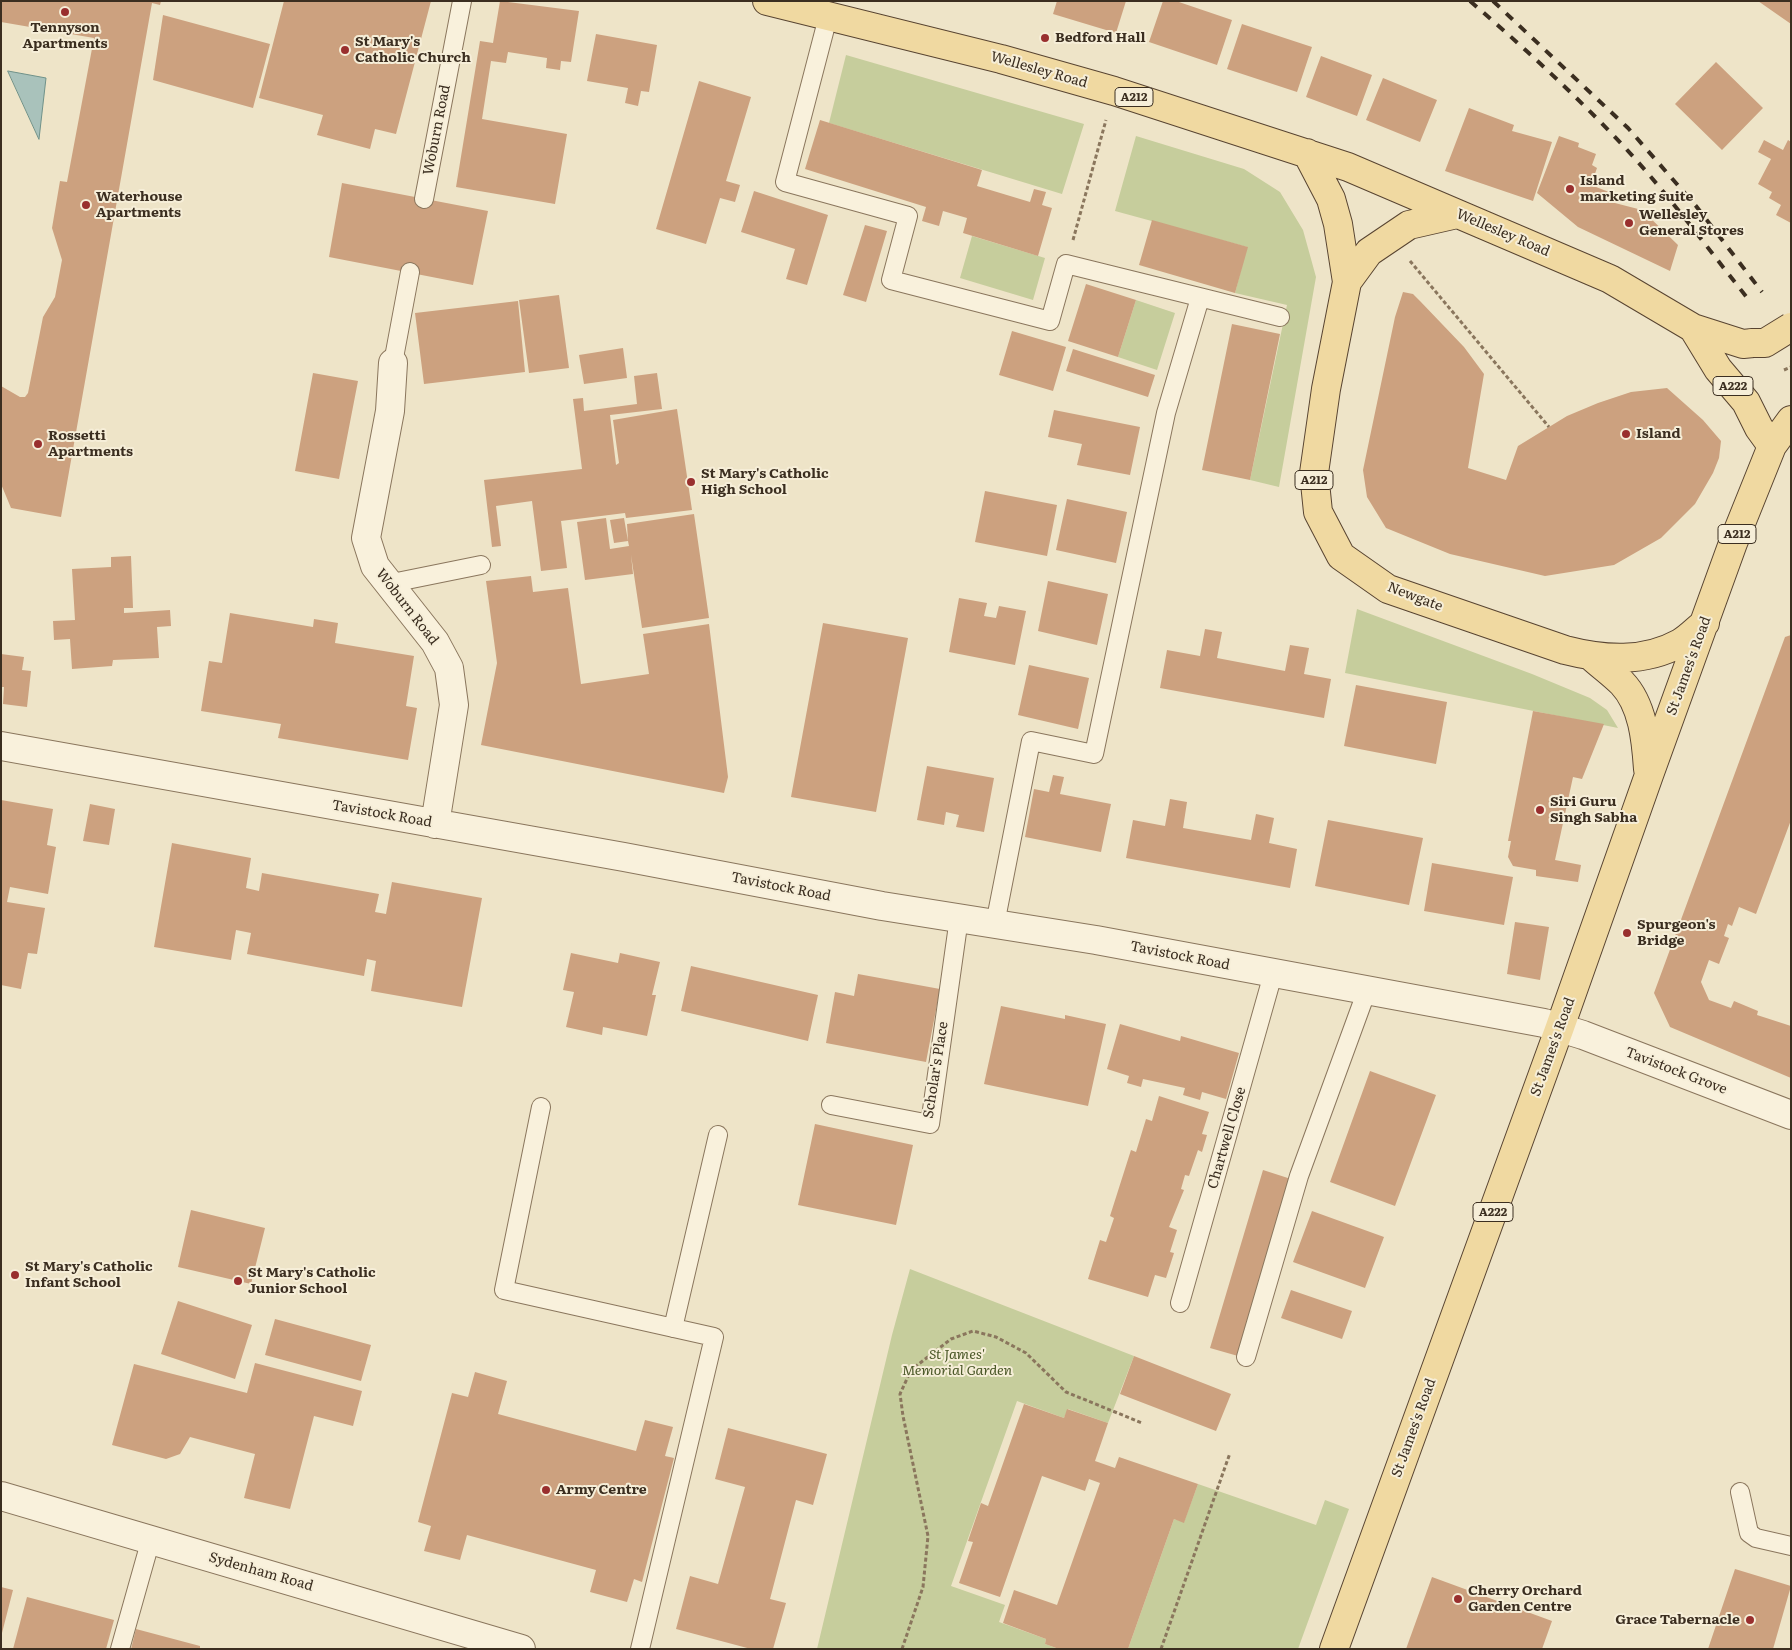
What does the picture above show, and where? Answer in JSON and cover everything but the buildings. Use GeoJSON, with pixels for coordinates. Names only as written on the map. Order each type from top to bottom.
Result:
{"type":"FeatureCollection","features":[{"type":"Feature","properties":{"kind":"main road","name":"Wellesley Road"},"geometry":{"type":"LineString","coordinates":[[768,1],[1000,59],[1114,91],[1371,176],[1610,279],[1693,328]]}},
{"type":"Feature","properties":{"kind":"main road","name":"A212"},"geometry":{"type":"LineString","coordinates":[[1307,154],[1331,199],[1338,224],[1346,282]]}},
{"type":"Feature","properties":{"kind":"main road","name":"A212"},"geometry":{"type":"LineString","coordinates":[[1346,282],[1369,252],[1408,225],[1457,214]]}},
{"type":"Feature","properties":{"kind":"main road","name":"Newgate"},"geometry":{"type":"LineString","coordinates":[[1346,282],[1326,389],[1314,473],[1318,512],[1341,556],[1388,589],[1565,650],[1592,657]]}},
{"type":"Feature","properties":{"kind":"main road","name":"A212"},"geometry":{"type":"LineString","coordinates":[[1693,328],[1743,344],[1753,344],[1765,343],[1791,327]]}},
{"type":"Feature","properties":{"kind":"main road","name":"A222"},"geometry":{"type":"LineString","coordinates":[[1693,328],[1718,369],[1746,402],[1758,428],[1772,446]]}},
{"type":"Feature","properties":{"kind":"main road","name":"A212"},"geometry":{"type":"LineString","coordinates":[[1772,446],[1789,422]]}},
{"type":"Feature","properties":{"kind":"main road","name":"St James's Road"},"geometry":{"type":"LineString","coordinates":[[1334,1649],[1560,1027],[1704,623],[1772,446]]}},
{"type":"Feature","properties":{"kind":"main road","name":"A212"},"geometry":{"type":"LineString","coordinates":[[1592,657],[1622,659],[1653,654],[1681,642],[1704,623]]}},
{"type":"Feature","properties":{"kind":"main road","name":"A212"},"geometry":{"type":"LineString","coordinates":[[1592,657],[1624,684],[1637,706],[1646,741],[1649,775]]}},
{"type":"Feature","properties":{"kind":"street","name":"Woburn Road"},"geometry":{"type":"LineString","coordinates":[[393,364],[390,411],[367,523],[366,538],[372,559],[387,584],[435,642],[444,656],[452,680],[454,705],[434,824]]}},
{"type":"Feature","properties":{"kind":"street","name":"Tavistock Road"},"geometry":{"type":"LineString","coordinates":[[1,746],[1367,990],[1560,1027]]}},
{"type":"Feature","properties":{"kind":"street","name":"Tavistock Grove"},"geometry":{"type":"LineString","coordinates":[[1560,1027],[1791,1115]]}},
{"type":"Feature","properties":{"kind":"street","name":"Sydenham Road"},"geometry":{"type":"LineString","coordinates":[[1,1496],[521,1649]]}},
{"type":"Feature","properties":{"kind":"lane","name":"Woburn Road"},"geometry":{"type":"LineString","coordinates":[[424,199],[462,1]]}},
{"type":"Feature","properties":{"kind":"lane"},"geometry":{"type":"LineString","coordinates":[[828,17],[785,182],[908,216],[891,280],[1050,321],[1066,264],[1280,317]]}},
{"type":"Feature","properties":{"kind":"lane","name":"Woburn Road"},"geometry":{"type":"LineString","coordinates":[[393,364],[410,272]]}},
{"type":"Feature","properties":{"kind":"lane"},"geometry":{"type":"LineString","coordinates":[[995,924],[1031,741],[1094,754],[1166,413],[1200,298]]}},
{"type":"Feature","properties":{"kind":"lane"},"geometry":{"type":"LineString","coordinates":[[387,584],[481,565]]}},
{"type":"Feature","properties":{"kind":"lane","name":"Scholar's Place"},"geometry":{"type":"LineString","coordinates":[[831,1105],[930,1124],[959,918]]}},
{"type":"Feature","properties":{"kind":"lane","name":"Chartwell Close"},"geometry":{"type":"LineString","coordinates":[[1180,1303],[1274,974]]}},
{"type":"Feature","properties":{"kind":"lane"},"geometry":{"type":"LineString","coordinates":[[1246,1357],[1299,1176],[1367,990]]}},
{"type":"Feature","properties":{"kind":"lane"},"geometry":{"type":"LineString","coordinates":[[541,1107],[504,1290],[714,1337],[640,1649]]}},
{"type":"Feature","properties":{"kind":"lane"},"geometry":{"type":"LineString","coordinates":[[674,1328],[718,1135]]}},
{"type":"Feature","properties":{"kind":"lane"},"geometry":{"type":"LineString","coordinates":[[1740,1492],[1749,1533],[1756,1538],[1791,1546]]}},
{"type":"Feature","properties":{"kind":"lane"},"geometry":{"type":"LineString","coordinates":[[120,1649],[151,1540]]}},
{"type":"Feature","properties":{"kind":"path"},"geometry":{"type":"LineString","coordinates":[[1066,264],[1114,91]]}},
{"type":"Feature","properties":{"kind":"path"},"geometry":{"type":"LineString","coordinates":[[1405,256],[1549,428]]}},
{"type":"Feature","properties":{"kind":"path"},"geometry":{"type":"LineString","coordinates":[[902,1649],[923,1587],[928,1536],[900,1394],[911,1370],[951,1339],[973,1331],[996,1337],[1026,1353],[1066,1392],[1142,1422]]}},
{"type":"Feature","properties":{"kind":"path"},"geometry":{"type":"LineString","coordinates":[[1161,1649],[1230,1453]]}},
{"type":"Feature","properties":{"kind":"green space"},"geometry":{"type":"Polygon","coordinates":[[[846,55],[1084,124],[1062,194],[829,123],[846,55]]]}},
{"type":"Feature","properties":{"kind":"green space"},"geometry":{"type":"Polygon","coordinates":[[[1136,136],[1244,169],[1280,192],[1303,230],[1316,277],[1279,487],[1250,480],[1287,305],[1235,293],[1247,247],[1115,211],[1136,136]]]}},
{"type":"Feature","properties":{"kind":"green space"},"geometry":{"type":"Polygon","coordinates":[[[972,236],[1045,258],[1033,300],[960,278],[972,236]]]}},
{"type":"Feature","properties":{"kind":"green space"},"geometry":{"type":"Polygon","coordinates":[[[1136,300],[1175,313],[1157,370],[1118,357],[1136,300]]]}},
{"type":"Feature","properties":{"kind":"green space"},"geometry":{"type":"Polygon","coordinates":[[[1357,609],[1532,674],[1590,698],[1607,710],[1618,728],[1345,673],[1357,609]]]}},
{"type":"Feature","properties":{"kind":"green space","name":"St James' Memorial Garden"},"geometry":{"type":"Polygon","coordinates":[[[910,1269],[1134,1356],[1108,1423],[1068,1409],[1064,1418],[1017,1401],[951,1586],[1005,1605],[999,1622],[1046,1639],[1045,1644],[1059,1649],[817,1649],[892,1335],[910,1269]]]}},
{"type":"Feature","properties":{"kind":"green space"},"geometry":{"type":"Polygon","coordinates":[[[1198,1484],[1316,1525],[1325,1500],[1349,1509],[1298,1649],[1128,1649],[1174,1519],[1184,1522],[1198,1484]]]}},
{"type":"Feature","properties":{"kind":"water"},"geometry":{"type":"Polygon","coordinates":[[[8,71],[46,78],[39,139],[8,71]]]}},
{"type":"Feature","properties":{"kind":"railway"},"geometry":{"type":"LineString","coordinates":[[1470,1],[1544,67],[1632,155],[1749,300]]}},
{"type":"Feature","properties":{"kind":"railway"},"geometry":{"type":"LineString","coordinates":[[1493,1],[1628,128],[1696,206],[1762,292]]}},
{"type":"Feature","properties":{"kind":"place","name":"Tennyson Apartments"},"geometry":{"type":"Point","coordinates":[65,12]}},
{"type":"Feature","properties":{"kind":"place","name":"Bedford Hall"},"geometry":{"type":"Point","coordinates":[1045,38]}},
{"type":"Feature","properties":{"kind":"place","name":"St Mary's Catholic Church"},"geometry":{"type":"Point","coordinates":[345,50]}},
{"type":"Feature","properties":{"kind":"place","name":"Island marketing suite"},"geometry":{"type":"Point","coordinates":[1570,189]}},
{"type":"Feature","properties":{"kind":"place","name":"Waterhouse Apartments"},"geometry":{"type":"Point","coordinates":[86,205]}},
{"type":"Feature","properties":{"kind":"place","name":"Wellesley General Stores"},"geometry":{"type":"Point","coordinates":[1629,223]}},
{"type":"Feature","properties":{"kind":"place","name":"Island"},"geometry":{"type":"Point","coordinates":[1626,434]}},
{"type":"Feature","properties":{"kind":"place","name":"Rossetti Apartments"},"geometry":{"type":"Point","coordinates":[38,444]}},
{"type":"Feature","properties":{"kind":"place","name":"St Mary's Catholic High School"},"geometry":{"type":"Point","coordinates":[691,482]}},
{"type":"Feature","properties":{"kind":"place","name":"Siri Guru Singh Sabha"},"geometry":{"type":"Point","coordinates":[1540,810]}},
{"type":"Feature","properties":{"kind":"place","name":"Spurgeon's Bridge"},"geometry":{"type":"Point","coordinates":[1627,933]}},
{"type":"Feature","properties":{"kind":"place","name":"St Mary's Catholic Infant School"},"geometry":{"type":"Point","coordinates":[15,1275]}},
{"type":"Feature","properties":{"kind":"place","name":"St Mary's Catholic Junior School"},"geometry":{"type":"Point","coordinates":[238,1281]}},
{"type":"Feature","properties":{"kind":"place","name":"Army Centre"},"geometry":{"type":"Point","coordinates":[546,1490]}},
{"type":"Feature","properties":{"kind":"place","name":"Cherry Orchard Garden Centre"},"geometry":{"type":"Point","coordinates":[1458,1599]}},
{"type":"Feature","properties":{"kind":"place","name":"Grace Tabernacle"},"geometry":{"type":"Point","coordinates":[1750,1620]}}]}
